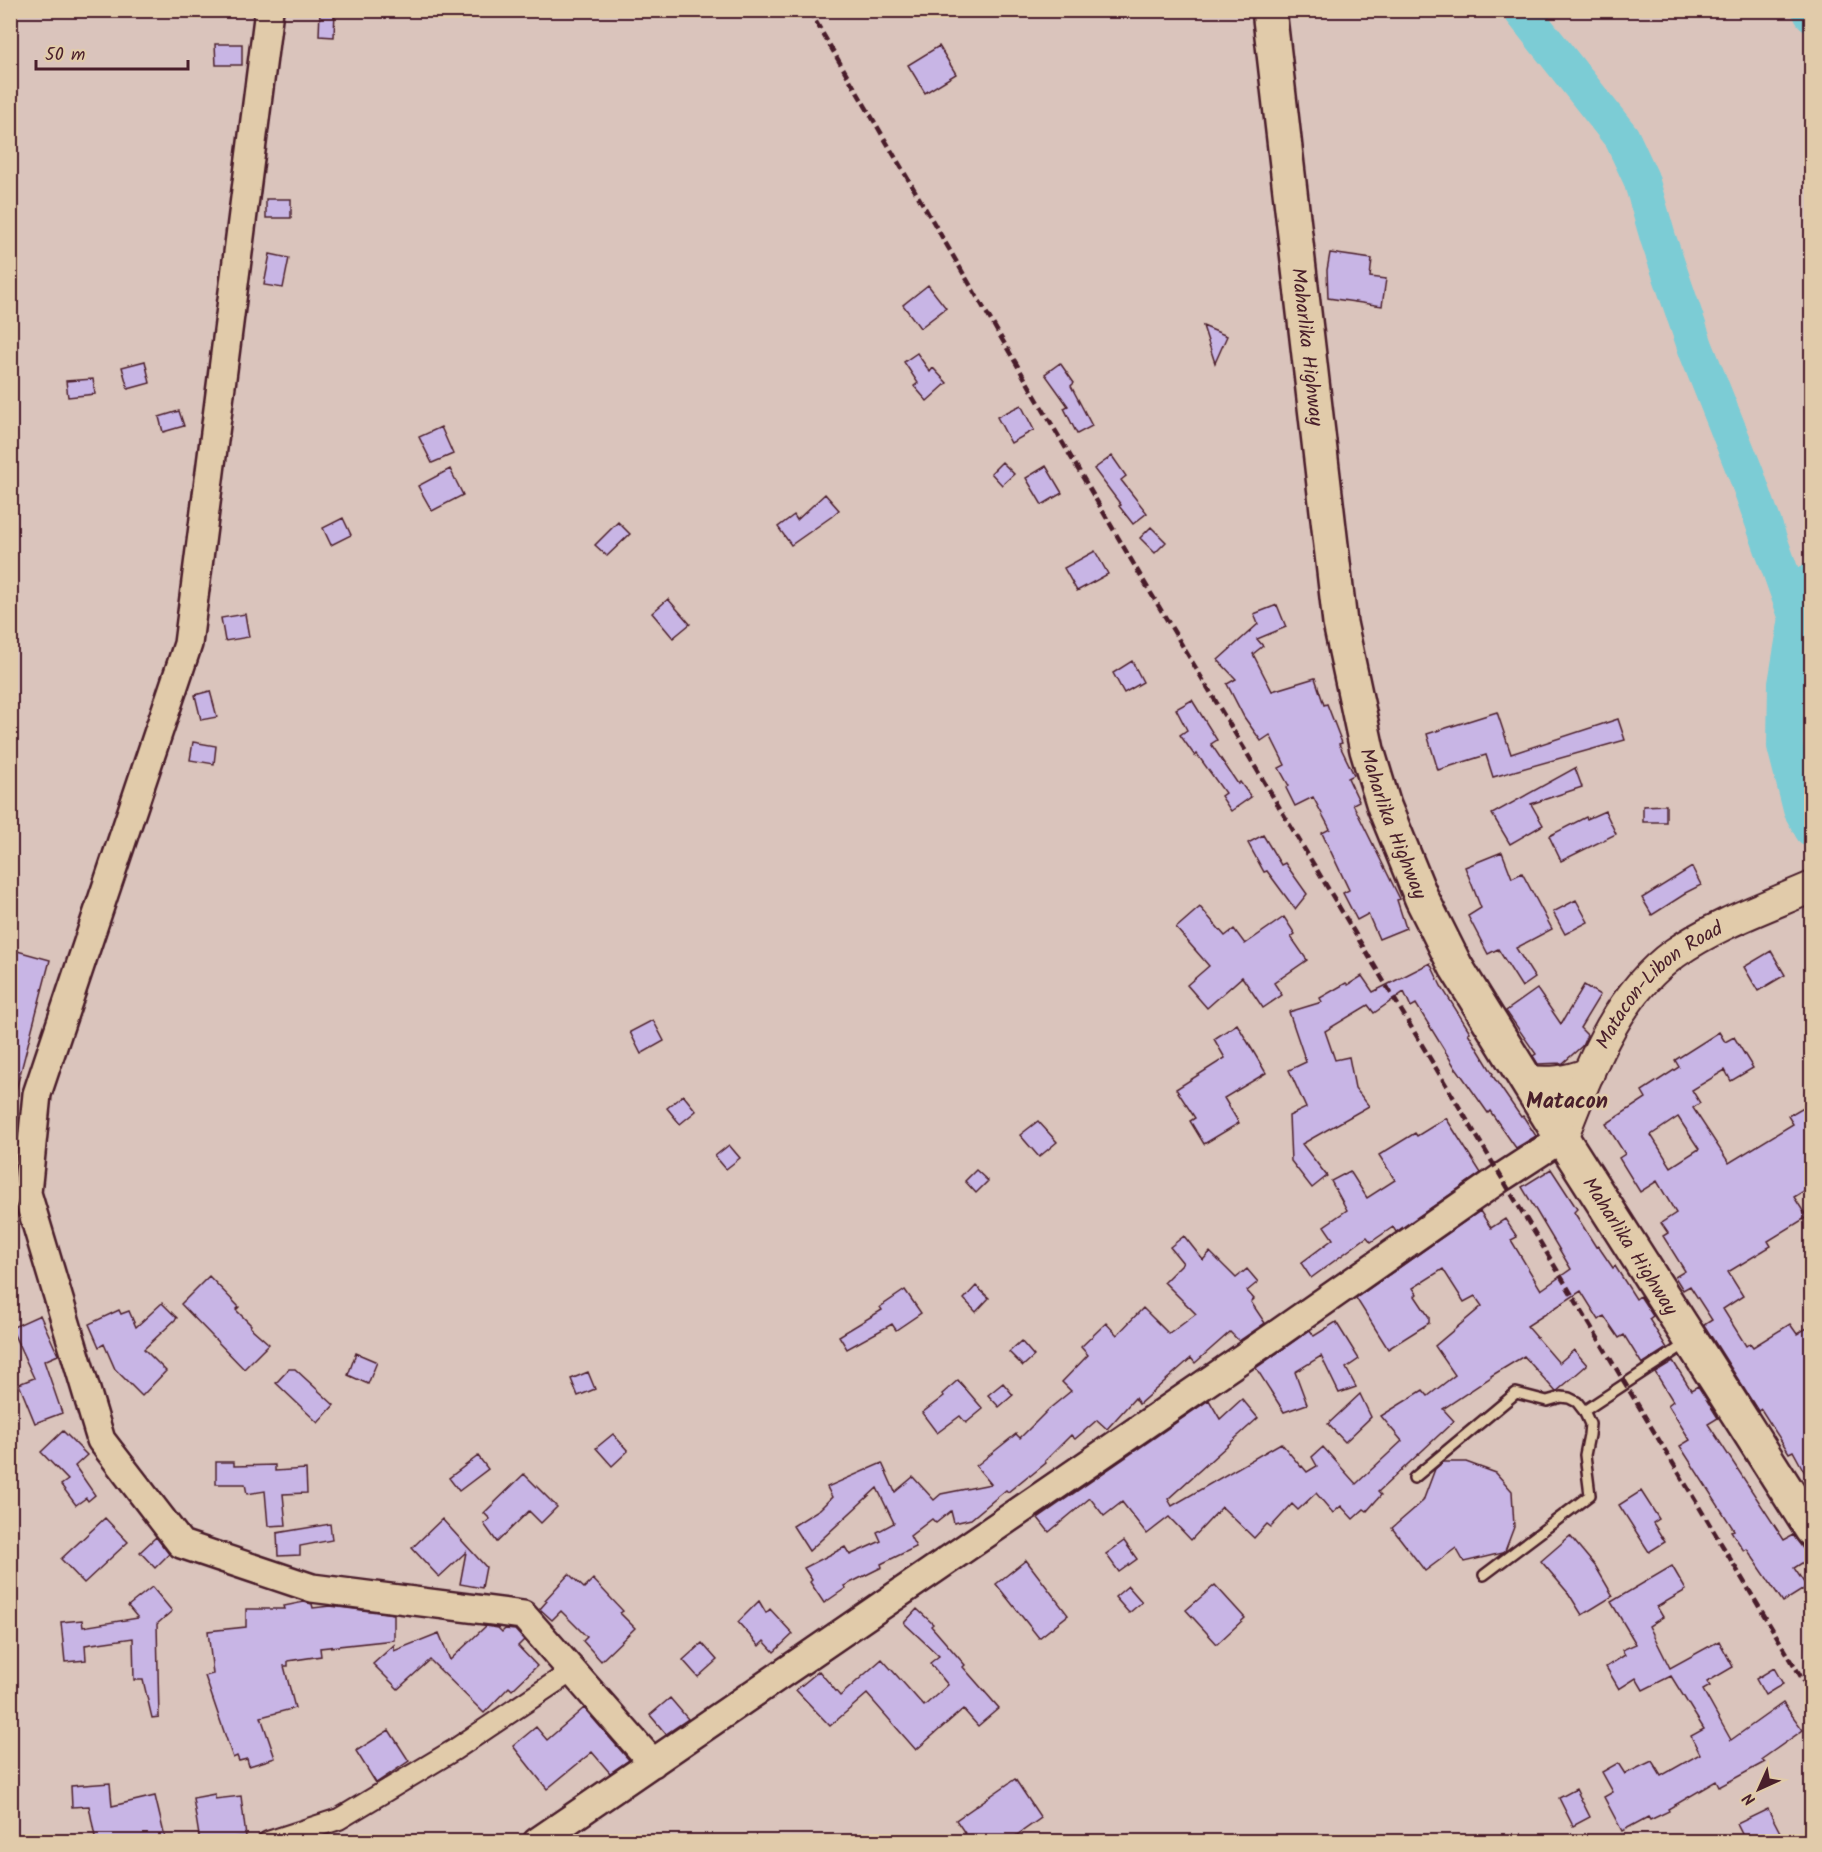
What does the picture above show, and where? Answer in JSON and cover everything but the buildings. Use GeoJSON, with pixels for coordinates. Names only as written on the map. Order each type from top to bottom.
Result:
{"type":"FeatureCollection","features":[{"type":"Feature","properties":{"kind":"highway","name":"Maharlika Highway"},"geometry":{"type":"LineString","coordinates":[[1269,10],[1340,622],[1368,750],[1384,806],[1438,932],[1462,976],[1562,1138],[1812,1530]]}},
{"type":"Feature","properties":{"kind":"main road","name":"Matacon-Libon Road"},"geometry":{"type":"LineString","coordinates":[[1562,1138],[1588,1073],[1624,1006],[1649,975],[1676,952],[1695,941],[1812,887]]}},
{"type":"Feature","properties":{"kind":"main road"},"geometry":{"type":"LineString","coordinates":[[1527,1081],[1548,1083],[1569,1080],[1588,1073]]}},
{"type":"Feature","properties":{"kind":"street"},"geometry":{"type":"LineString","coordinates":[[269,10],[188,644],[37,1094],[27,1193],[101,1440],[181,1544],[312,1588],[523,1615],[652,1763]]}},
{"type":"Feature","properties":{"kind":"street"},"geometry":{"type":"LineString","coordinates":[[537,1842],[1244,1357],[1502,1177],[1562,1138]]}},
{"type":"Feature","properties":{"kind":"street"},"geometry":{"type":"LineString","coordinates":[[268,1842],[339,1820],[453,1750],[572,1671]]}},
{"type":"Feature","properties":{"kind":"lane"},"geometry":{"type":"LineString","coordinates":[[1584,1411],[1691,1340]]}},
{"type":"Feature","properties":{"kind":"lane"},"geometry":{"type":"LineString","coordinates":[[1414,1479],[1516,1393],[1547,1401],[1561,1397],[1569,1398],[1577,1402],[1584,1411],[1590,1424],[1585,1455],[1590,1495],[1484,1575]]}},
{"type":"Feature","properties":{"kind":"waterway"},"geometry":{"type":"LineString","coordinates":[[1521,10],[1622,138],[1641,179],[1658,238],[1696,349],[1746,474],[1797,618]]}},
{"type":"Feature","properties":{"kind":"waterway"},"geometry":{"type":"LineString","coordinates":[[1810,10],[1812,14]]}},
{"type":"Feature","properties":{"kind":"waterway"},"geometry":{"type":"LineString","coordinates":[[1812,580],[1797,618],[1786,684],[1785,746],[1801,809],[1812,829]]}},
{"type":"Feature","properties":{"kind":"railway"},"geometry":{"type":"LineString","coordinates":[[809,10],[1143,580],[1812,1695]]}},
{"type":"Feature","properties":{"kind":"district","name":"Matacon"},"geometry":{"type":"Point","coordinates":[1567,1100]}}]}
